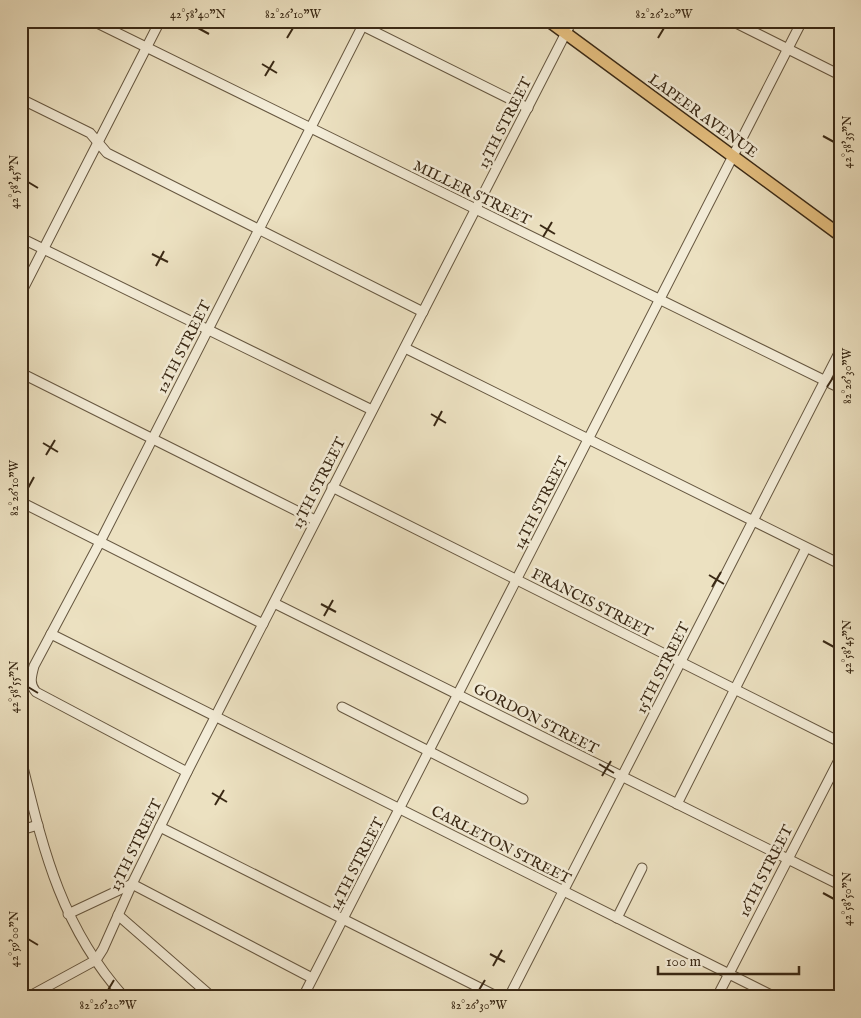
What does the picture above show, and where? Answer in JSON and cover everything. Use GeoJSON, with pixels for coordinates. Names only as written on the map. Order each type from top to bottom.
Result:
{"type":"FeatureCollection","features":[{"type":"Feature","properties":{"kind":"main road","name":"LAPEER AVENUE"},"geometry":{"type":"LineString","coordinates":[[549,21],[840,235]]}},
{"type":"Feature","properties":{"kind":"street","name":"MILLER STREET"},"geometry":{"type":"LineString","coordinates":[[93,21],[840,388]]}},
{"type":"Feature","properties":{"kind":"street"},"geometry":{"type":"LineString","coordinates":[[21,293],[160,21]]}},
{"type":"Feature","properties":{"kind":"street"},"geometry":{"type":"LineString","coordinates":[[353,21],[364,24],[528,108]]}},
{"type":"Feature","properties":{"kind":"street","name":"13TH STREET"},"geometry":{"type":"LineString","coordinates":[[96,960],[103,949],[132,884],[187,772],[572,21]]}},
{"type":"Feature","properties":{"kind":"street"},"geometry":{"type":"LineString","coordinates":[[732,21],[840,75]]}},
{"type":"Feature","properties":{"kind":"street","name":"14TH STREET"},"geometry":{"type":"LineString","coordinates":[[303,997],[430,752],[802,21]]}},
{"type":"Feature","properties":{"kind":"street","name":"12TH STREET"},"geometry":{"type":"LineString","coordinates":[[187,772],[36,692],[31,686],[34,666],[100,542],[364,24]]}},
{"type":"Feature","properties":{"kind":"street"},"geometry":{"type":"LineString","coordinates":[[21,99],[90,133],[107,153],[423,312]]}},
{"type":"Feature","properties":{"kind":"street"},"geometry":{"type":"LineString","coordinates":[[21,238],[372,410]]}},
{"type":"Feature","properties":{"kind":"street"},"geometry":{"type":"LineString","coordinates":[[405,348],[840,564]]}},
{"type":"Feature","properties":{"kind":"street","name":"15TH STREET"},"geometry":{"type":"LineString","coordinates":[[509,997],[840,350]]}},
{"type":"Feature","properties":{"kind":"street"},"geometry":{"type":"LineString","coordinates":[[21,373],[315,520]]}},
{"type":"Feature","properties":{"kind":"street","name":"FRANCIS STREET"},"geometry":{"type":"LineString","coordinates":[[332,487],[840,742]]}},
{"type":"Feature","properties":{"kind":"street"},"geometry":{"type":"LineString","coordinates":[[21,502],[264,624]]}},
{"type":"Feature","properties":{"kind":"street"},"geometry":{"type":"LineString","coordinates":[[676,804],[736,690],[806,548]]}},
{"type":"Feature","properties":{"kind":"street","name":"GORDON STREET"},"geometry":{"type":"LineString","coordinates":[[274,603],[840,885]]}},
{"type":"Feature","properties":{"kind":"street","name":"CARLETON STREET"},"geometry":{"type":"LineString","coordinates":[[51,634],[215,718],[775,997]]}},
{"type":"Feature","properties":{"kind":"street"},"geometry":{"type":"LineString","coordinates":[[342,707],[523,799]]}},
{"type":"Feature","properties":{"kind":"street","name":"16TH STREET"},"geometry":{"type":"LineString","coordinates":[[717,997],[840,758]]}},
{"type":"Feature","properties":{"kind":"street"},"geometry":{"type":"LineString","coordinates":[[21,759],[50,870],[68,914],[96,960],[124,997]]}},
{"type":"Feature","properties":{"kind":"street"},"geometry":{"type":"LineString","coordinates":[[21,830],[38,825]]}},
{"type":"Feature","properties":{"kind":"street"},"geometry":{"type":"LineString","coordinates":[[160,828],[498,997]]}},
{"type":"Feature","properties":{"kind":"street"},"geometry":{"type":"LineString","coordinates":[[618,918],[642,868]]}},
{"type":"Feature","properties":{"kind":"street"},"geometry":{"type":"LineString","coordinates":[[68,914],[132,884],[312,978]]}},
{"type":"Feature","properties":{"kind":"street"},"geometry":{"type":"LineString","coordinates":[[118,915],[212,997]]}},
{"type":"Feature","properties":{"kind":"street"},"geometry":{"type":"LineString","coordinates":[[28,997],[96,960]]}}]}
